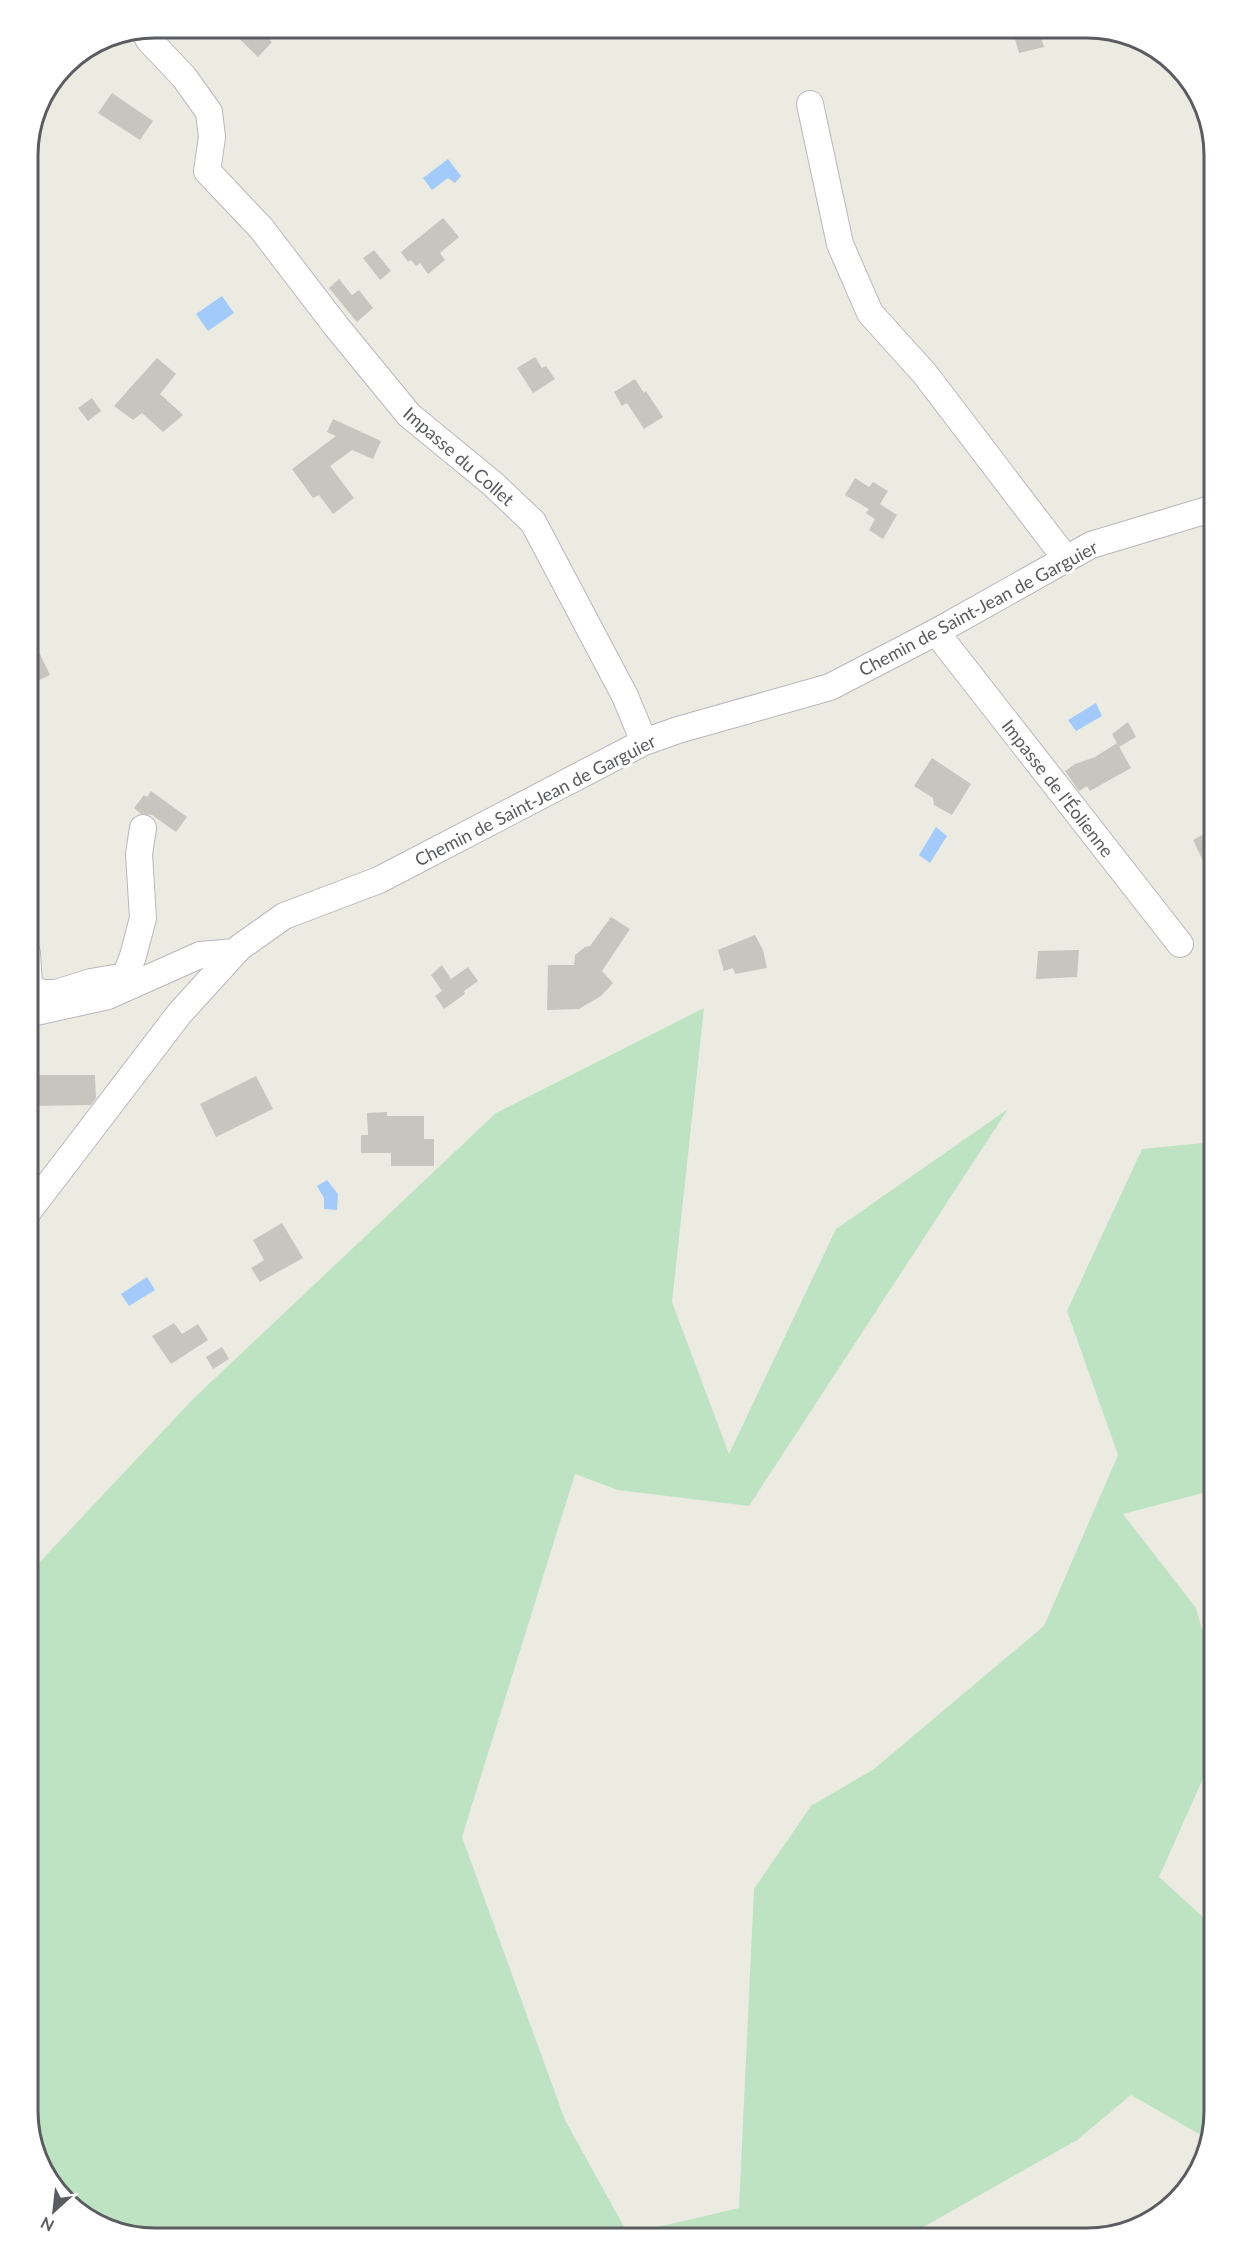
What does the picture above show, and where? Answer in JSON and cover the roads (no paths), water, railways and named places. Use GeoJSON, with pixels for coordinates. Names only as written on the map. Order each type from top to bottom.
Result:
{"type":"FeatureCollection","features":[{"type":"Feature","properties":{"kind":"street","name":"Impasse du Collet"},"geometry":{"type":"LineString","coordinates":[[148,38],[184,77],[209,112],[212,138],[207,171],[261,228],[336,326],[409,415],[494,484],[533,522],[625,696],[644,742]]}},
{"type":"Feature","properties":{"kind":"street"},"geometry":{"type":"LineString","coordinates":[[810,104],[840,244],[870,313],[925,374],[1066,559]]}},
{"type":"Feature","properties":{"kind":"street","name":"Chemin de Saint-Jean de Garguier"},"geometry":{"type":"LineString","coordinates":[[38,1199],[179,1014],[235,952],[284,916],[379,880],[644,742],[830,687],[936,632],[1091,545],[1204,511]]}},
{"type":"Feature","properties":{"kind":"street","name":"Impasse de l'Éolienne"},"geometry":{"type":"LineString","coordinates":[[936,632],[1180,944]]}},
{"type":"Feature","properties":{"kind":"street"},"geometry":{"type":"LineString","coordinates":[[128,987],[126,975],[134,956],[143,918],[139,854],[143,828]]}},
{"type":"Feature","properties":{"kind":"street"},"geometry":{"type":"LineString","coordinates":[[38,1012],[108,996],[200,955],[235,952]]}},
{"type":"Feature","properties":{"kind":"street"},"geometry":{"type":"LineString","coordinates":[[38,992],[56,993],[91,982],[120,977],[128,987]]}},
{"type":"Feature","properties":{"kind":"water"},"geometry":{"type":"Polygon","coordinates":[[[448,159],[461,176],[455,183],[448,178],[432,190],[423,178],[448,159]]]}},
{"type":"Feature","properties":{"kind":"water"},"geometry":{"type":"Polygon","coordinates":[[[222,296],[234,313],[208,331],[196,314],[222,296]]]}},
{"type":"Feature","properties":{"kind":"water"},"geometry":{"type":"Polygon","coordinates":[[[1096,703],[1102,716],[1076,731],[1068,720],[1096,703]]]}},
{"type":"Feature","properties":{"kind":"water"},"geometry":{"type":"Polygon","coordinates":[[[936,827],[947,836],[930,863],[919,855],[936,827]]]}},
{"type":"Feature","properties":{"kind":"water"},"geometry":{"type":"Polygon","coordinates":[[[327,1180],[338,1194],[337,1210],[324,1209],[324,1198],[317,1186],[327,1180]]]}},
{"type":"Feature","properties":{"kind":"water"},"geometry":{"type":"Polygon","coordinates":[[[147,1277],[155,1290],[129,1306],[121,1294],[147,1277]]]}}]}
